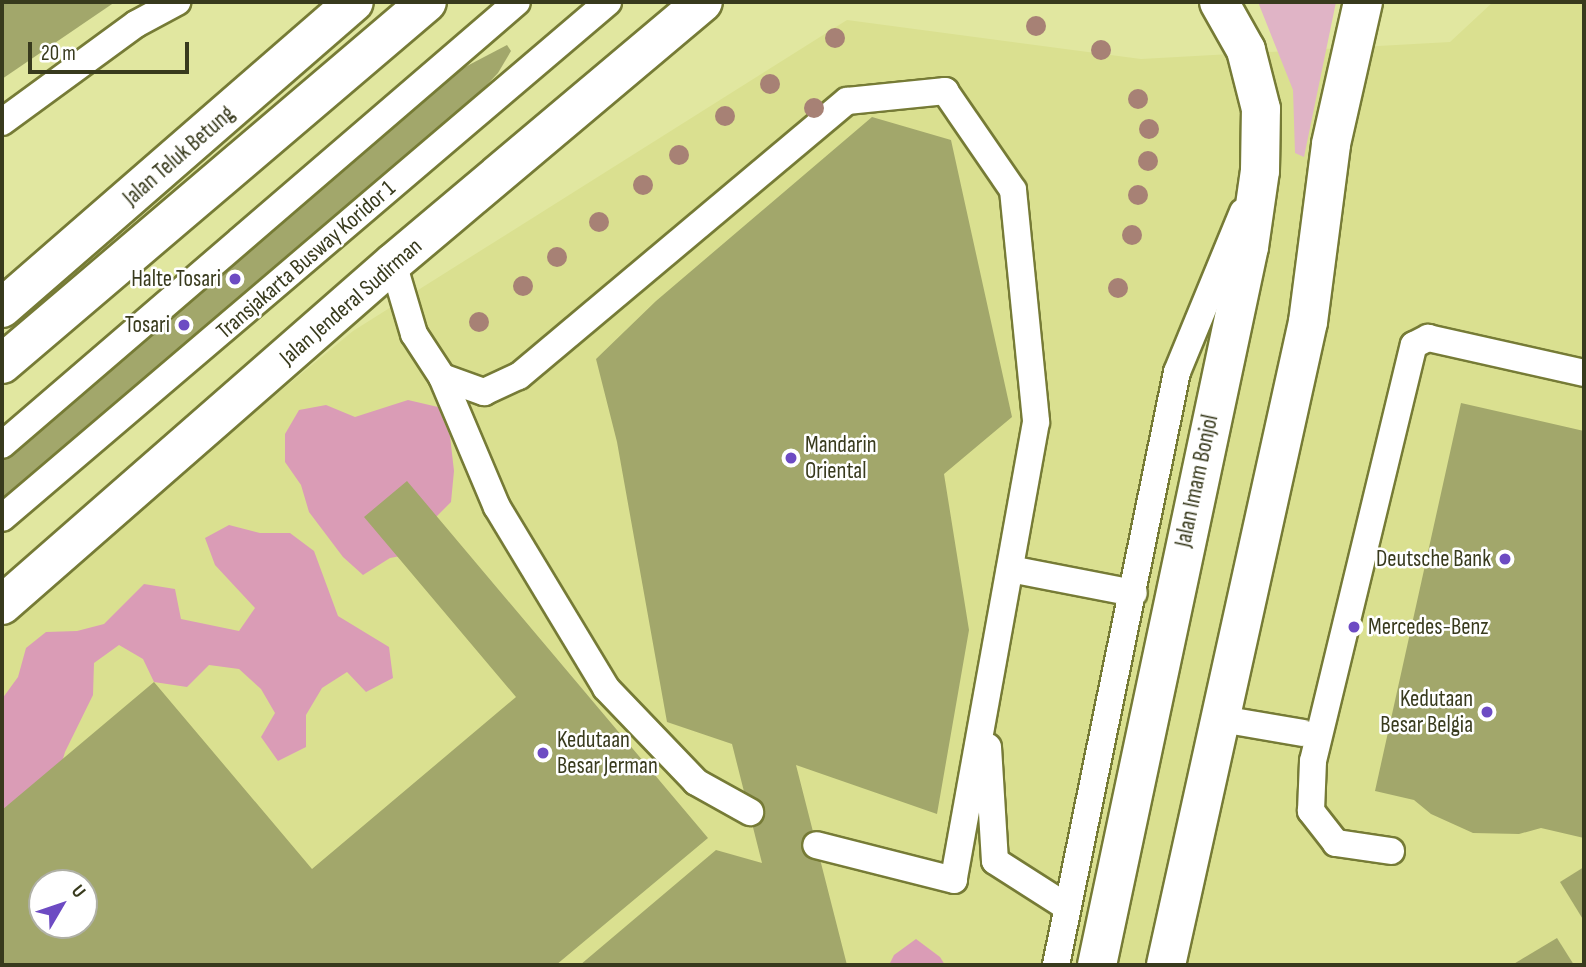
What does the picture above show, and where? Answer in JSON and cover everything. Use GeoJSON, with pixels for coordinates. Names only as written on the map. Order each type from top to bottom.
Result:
{"type":"FeatureCollection","features":[{"type":"Feature","properties":{"kind":"main road","name":"Jalan Teluk Betung"},"geometry":{"type":"LineString","coordinates":[[2,308],[354,2]]}},
{"type":"Feature","properties":{"kind":"main road"},"geometry":{"type":"LineString","coordinates":[[2,364],[427,2]]}},
{"type":"Feature","properties":{"kind":"main road","name":"Jalan Jenderal Sudirman"},"geometry":{"type":"LineString","coordinates":[[2,605],[393,264],[703,2]]}},
{"type":"Feature","properties":{"kind":"main road","name":"Jalan Imam Bonjol"},"geometry":{"type":"LineString","coordinates":[[1097,965],[1249,247],[1260,171],[1261,109],[1246,51],[1219,2]]}},
{"type":"Feature","properties":{"kind":"main road"},"geometry":{"type":"LineString","coordinates":[[1166,965],[1308,322],[1331,144],[1363,2]]}},
{"type":"Feature","properties":{"kind":"lane"},"geometry":{"type":"LineString","coordinates":[[136,24],[155,2]]}},
{"type":"Feature","properties":{"kind":"lane"},"geometry":{"type":"LineString","coordinates":[[2,122],[136,24],[177,2]]}},
{"type":"Feature","properties":{"kind":"lane"},"geometry":{"type":"LineString","coordinates":[[2,445],[517,2]]}},
{"type":"Feature","properties":{"kind":"lane","name":"Transjakarta Busway Koridor 1"},"geometry":{"type":"LineString","coordinates":[[2,518],[608,2]]}},
{"type":"Feature","properties":{"kind":"lane"},"geometry":{"type":"LineString","coordinates":[[442,377],[484,392],[519,376],[847,101],[945,92],[1013,190],[1036,422],[954,880],[816,845]]}},
{"type":"Feature","properties":{"kind":"lane"},"geometry":{"type":"LineString","coordinates":[[1056,965],[1177,372],[1260,171]]}},
{"type":"Feature","properties":{"kind":"lane"},"geometry":{"type":"LineString","coordinates":[[393,264],[414,334],[442,377],[497,507],[606,688],[696,782],[750,812]]}},
{"type":"Feature","properties":{"kind":"lane"},"geometry":{"type":"LineString","coordinates":[[1391,851],[1336,843],[1311,811],[1309,734],[1414,345],[1428,338],[1584,373]]}},
{"type":"Feature","properties":{"kind":"lane"},"geometry":{"type":"LineString","coordinates":[[1010,569],[1134,593]]}},
{"type":"Feature","properties":{"kind":"lane"},"geometry":{"type":"LineString","coordinates":[[985,718],[995,861],[1066,907]]}},
{"type":"Feature","properties":{"kind":"lane"},"geometry":{"type":"LineString","coordinates":[[1221,719],[1309,734]]}},
{"type":"Feature","properties":{"kind":"shaded area"},"geometry":{"type":"Polygon","coordinates":[[[1258,2],[1336,2],[1304,157],[1295,153],[1293,90],[1258,2]]]}},
{"type":"Feature","properties":{"kind":"shaded area"},"geometry":{"type":"Polygon","coordinates":[[[1493,2],[1584,2],[1584,965],[2,965],[2,621],[353,331],[847,20],[1141,59],[1450,42],[1493,2]]]}},
{"type":"Feature","properties":{"kind":"shaded area"},"geometry":{"type":"Polygon","coordinates":[[[408,400],[438,407],[450,436],[454,471],[451,502],[429,524],[417,553],[390,558],[363,575],[343,557],[309,512],[301,485],[285,462],[285,434],[299,410],[326,405],[355,417],[408,400]]]}},
{"type":"Feature","properties":{"kind":"shaded area"},"geometry":{"type":"Polygon","coordinates":[[[229,525],[260,533],[290,533],[314,551],[338,616],[389,647],[393,678],[366,692],[347,672],[322,688],[306,715],[306,747],[278,761],[261,737],[275,713],[261,689],[239,669],[209,665],[187,687],[154,682],[143,659],[119,645],[94,663],[93,695],[65,752],[47,813],[17,814],[2,840],[2,699],[18,677],[26,648],[46,632],[77,631],[104,624],[144,584],[175,589],[181,619],[239,631],[255,608],[215,565],[205,538],[229,525]]]}},
{"type":"Feature","properties":{"kind":"shaded area"},"geometry":{"type":"Polygon","coordinates":[[[916,939],[940,957],[945,965],[889,965],[894,955],[916,939]]]}},
{"type":"Feature","properties":{"kind":"building"},"geometry":{"type":"Polygon","coordinates":[[[2,2],[115,2],[2,79],[2,2]]]}},
{"type":"Feature","properties":{"kind":"building","name":"Halte Tosari"},"geometry":{"type":"Polygon","coordinates":[[[507,45],[511,51],[498,73],[468,105],[2,500],[2,454],[444,78],[507,45]]]}},
{"type":"Feature","properties":{"kind":"building","name":"Mandarin Oriental"},"geometry":{"type":"Polygon","coordinates":[[[872,117],[951,140],[1012,417],[944,474],[969,630],[937,814],[796,765],[847,965],[580,965],[716,850],[762,863],[732,744],[667,722],[617,442],[596,359],[656,301],[872,117]]]}},
{"type":"Feature","properties":{"kind":"building","name":"Deutsche Bank"},"geometry":{"type":"Polygon","coordinates":[[[1461,403],[1584,431],[1584,838],[1541,828],[1519,834],[1473,833],[1431,814],[1414,800],[1375,791],[1461,403]]]}},
{"type":"Feature","properties":{"kind":"building","name":"Kedutaan Besar Jerman"},"geometry":{"type":"Polygon","coordinates":[[[407,481],[708,838],[556,965],[2,965],[2,810],[154,682],[312,869],[516,697],[364,517],[407,481]]]}},
{"type":"Feature","properties":{"kind":"building"},"geometry":{"type":"Polygon","coordinates":[[[1584,867],[1584,921],[1560,882],[1584,867]]]}},
{"type":"Feature","properties":{"kind":"building"},"geometry":{"type":"Polygon","coordinates":[[[1557,938],[1574,965],[1512,965],[1557,938]]]}},
{"type":"Feature","properties":{"kind":"place","name":"Halte Tosari"},"geometry":{"type":"Point","coordinates":[235,279]}},
{"type":"Feature","properties":{"kind":"place","name":"Tosari"},"geometry":{"type":"Point","coordinates":[184,325]}},
{"type":"Feature","properties":{"kind":"place","name":"Mandarin Oriental"},"geometry":{"type":"Point","coordinates":[791,458]}},
{"type":"Feature","properties":{"kind":"place","name":"Deutsche Bank"},"geometry":{"type":"Point","coordinates":[1505,559]}},
{"type":"Feature","properties":{"kind":"place","name":"Mercedes-Benz"},"geometry":{"type":"Point","coordinates":[1354,627]}},
{"type":"Feature","properties":{"kind":"place","name":"Kedutaan Besar Belgia"},"geometry":{"type":"Point","coordinates":[1487,712]}},
{"type":"Feature","properties":{"kind":"place","name":"Kedutaan Besar Jerman"},"geometry":{"type":"Point","coordinates":[543,753]}}]}
